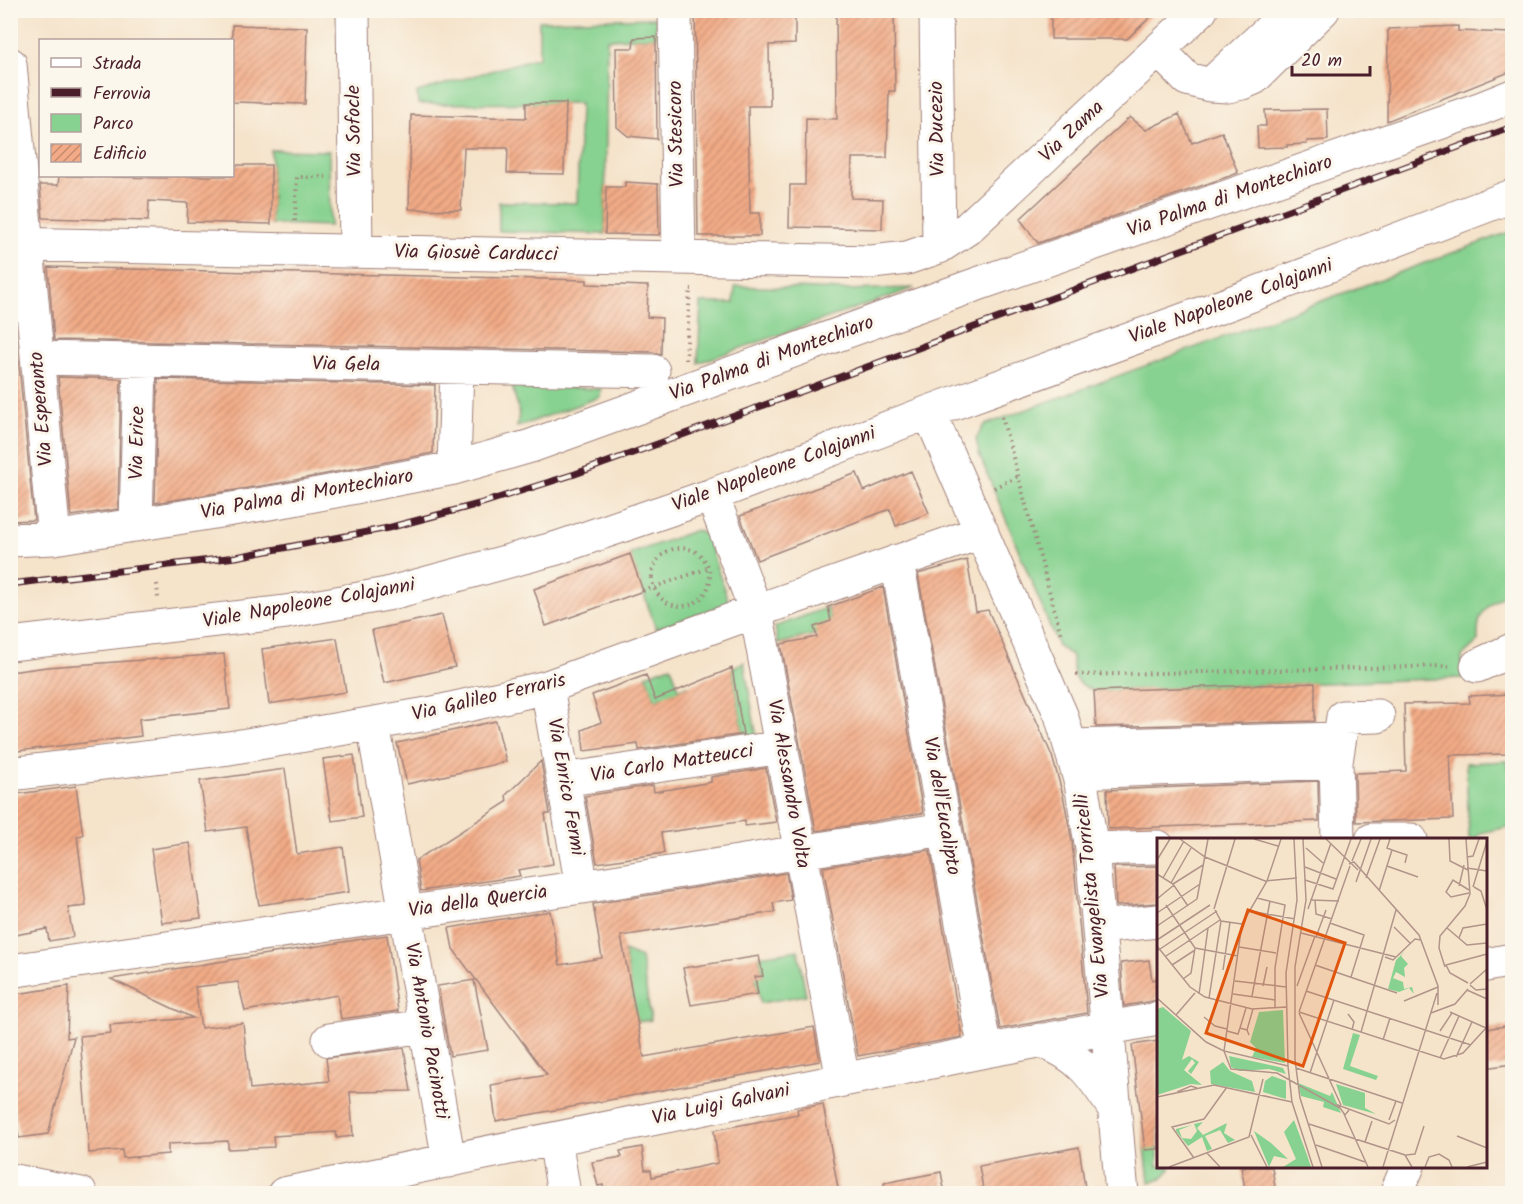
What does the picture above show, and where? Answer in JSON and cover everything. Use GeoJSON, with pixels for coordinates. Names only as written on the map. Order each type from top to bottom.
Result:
{"type":"FeatureCollection","features":[{"type":"Feature","properties":{"kind":"street","name":"Via Sofocle"},"geometry":{"type":"LineString","coordinates":[[353,10],[357,251]]}},
{"type":"Feature","properties":{"kind":"street","name":"Via Stesicoro"},"geometry":{"type":"LineString","coordinates":[[675,10],[679,258]]}},
{"type":"Feature","properties":{"kind":"street","name":"Via Ducezio"},"geometry":{"type":"LineString","coordinates":[[936,10],[939,247]]}},
{"type":"Feature","properties":{"kind":"street","name":"Via Zama"},"geometry":{"type":"LineString","coordinates":[[939,247],[968,228],[1201,10]]}},
{"type":"Feature","properties":{"kind":"street"},"geometry":{"type":"LineString","coordinates":[[1198,82],[1260,10]]}},
{"type":"Feature","properties":{"kind":"street"},"geometry":{"type":"LineString","coordinates":[[1198,82],[1291,10]]}},
{"type":"Feature","properties":{"kind":"street"},"geometry":{"type":"LineString","coordinates":[[1159,50],[1198,82],[1228,86],[1254,78],[1323,10]]}},
{"type":"Feature","properties":{"kind":"street","name":"Via Esperanto"},"geometry":{"type":"LineString","coordinates":[[10,64],[19,245],[28,350],[54,538]]}},
{"type":"Feature","properties":{"kind":"street","name":"Via Palma di Montechiaro"},"geometry":{"type":"LineString","coordinates":[[10,540],[54,538],[288,500],[454,468],[531,446],[969,287],[1106,241],[1512,96]]}},
{"type":"Feature","properties":{"kind":"street","name":"Viale Napoleone Colajanni"},"geometry":{"type":"LineString","coordinates":[[10,644],[286,612],[387,594],[557,548],[712,495],[1512,196]]}},
{"type":"Feature","properties":{"kind":"street","name":"Via Giosuè Carducci"},"geometry":{"type":"LineString","coordinates":[[19,245],[872,262],[907,258],[939,247]]}},
{"type":"Feature","properties":{"kind":"street","name":"Via Gela"},"geometry":{"type":"LineString","coordinates":[[28,350],[140,360],[654,371]]}},
{"type":"Feature","properties":{"kind":"street","name":"Via Erice"},"geometry":{"type":"LineString","coordinates":[[135,525],[140,360]]}},
{"type":"Feature","properties":{"kind":"street"},"geometry":{"type":"LineString","coordinates":[[454,468],[457,367]]}},
{"type":"Feature","properties":{"kind":"street","name":"Via Evangelista Torricelli"},"geometry":{"type":"LineString","coordinates":[[929,412],[1061,715],[1075,759],[1092,849],[1122,1194]]}},
{"type":"Feature","properties":{"kind":"street","name":"Via Alessandro Volta"},"geometry":{"type":"LineString","coordinates":[[712,495],[756,611],[843,1080]]}},
{"type":"Feature","properties":{"kind":"street","name":"Via Galileo Ferraris"},"geometry":{"type":"LineString","coordinates":[[10,774],[229,748],[433,713],[548,687],[982,532]]}},
{"type":"Feature","properties":{"kind":"street","name":"Via dell'Eucalipto"},"geometry":{"type":"LineString","coordinates":[[897,561],[985,1051]]}},
{"type":"Feature","properties":{"kind":"street"},"geometry":{"type":"LineString","coordinates":[[1477,666],[1512,650]]}},
{"type":"Feature","properties":{"kind":"street","name":"Via Enrico Fermi"},"geometry":{"type":"LineString","coordinates":[[548,687],[582,887]]}},
{"type":"Feature","properties":{"kind":"street"},"geometry":{"type":"LineString","coordinates":[[1338,838],[1337,751],[1344,717],[1378,716]]}},
{"type":"Feature","properties":{"kind":"street","name":"Via Antonio Pacinotti"},"geometry":{"type":"LineString","coordinates":[[373,724],[449,1161]]}},
{"type":"Feature","properties":{"kind":"street","name":"Via Carlo Matteucci"},"geometry":{"type":"LineString","coordinates":[[563,780],[782,747]]}},
{"type":"Feature","properties":{"kind":"street"},"geometry":{"type":"LineString","coordinates":[[1075,759],[1337,751]]}},
{"type":"Feature","properties":{"kind":"street","name":"Via della Quercia"},"geometry":{"type":"LineString","coordinates":[[10,970],[582,887],[801,850],[944,829]]}},
{"type":"Feature","properties":{"kind":"street"},"geometry":{"type":"LineString","coordinates":[[1092,849],[1157,847]]}},
{"type":"Feature","properties":{"kind":"street"},"geometry":{"type":"LineString","coordinates":[[1099,927],[1157,921]]}},
{"type":"Feature","properties":{"kind":"street"},"geometry":{"type":"LineString","coordinates":[[1487,965],[1512,960]]}},
{"type":"Feature","properties":{"kind":"street","name":"Via Luigi Galvani"},"geometry":{"type":"LineString","coordinates":[[284,1194],[985,1051],[1157,1019]]}},
{"type":"Feature","properties":{"kind":"street"},"geometry":{"type":"LineString","coordinates":[[329,1040],[425,1026]]}},
{"type":"Feature","properties":{"kind":"street"},"geometry":{"type":"LineString","coordinates":[[1040,1040],[1078,1060],[1094,1077],[1114,1109]]}},
{"type":"Feature","properties":{"kind":"street"},"geometry":{"type":"LineString","coordinates":[[555,1139],[564,1194]]}},
{"type":"Feature","properties":{"kind":"street"},"geometry":{"type":"LineString","coordinates":[[1396,1194],[1408,1168]]}},
{"type":"Feature","properties":{"kind":"street"},"geometry":{"type":"LineString","coordinates":[[10,1180],[81,1194]]}},
{"type":"Feature","properties":{"kind":"path"},"geometry":{"type":"LineString","coordinates":[[295,225],[297,177],[329,177]]}},
{"type":"Feature","properties":{"kind":"path"},"geometry":{"type":"LineString","coordinates":[[685,367],[690,289]]}},
{"type":"Feature","properties":{"kind":"path"},"geometry":{"type":"LineString","coordinates":[[1002,417],[1060,633],[1055,638]]}},
{"type":"Feature","properties":{"kind":"path"},"geometry":{"type":"LineString","coordinates":[[987,491],[1018,476]]}},
{"type":"Feature","properties":{"kind":"path"},"geometry":{"type":"LineString","coordinates":[[666,541],[670,550]]}},
{"type":"Feature","properties":{"kind":"path"},"geometry":{"type":"LineString","coordinates":[[679,548],[697,553],[709,568],[711,577],[705,594],[691,605],[674,605],[665,602],[654,587],[653,570],[663,555],[670,550],[679,548]]}},
{"type":"Feature","properties":{"kind":"path"},"geometry":{"type":"LineString","coordinates":[[642,591],[709,568]]}},
{"type":"Feature","properties":{"kind":"path"},"geometry":{"type":"LineString","coordinates":[[157,584],[158,601]]}},
{"type":"Feature","properties":{"kind":"path"},"geometry":{"type":"LineString","coordinates":[[1045,677],[1477,666]]}},
{"type":"Feature","properties":{"kind":"green space"},"geometry":{"type":"Polygon","coordinates":[[[656,18],[656,37],[607,39],[605,234],[499,231],[499,202],[577,203],[580,103],[418,104],[417,92],[539,57],[539,21],[656,18]]]}},
{"type":"Feature","properties":{"kind":"green space"},"geometry":{"type":"Polygon","coordinates":[[[271,150],[329,151],[330,226],[271,224],[271,150]]]}},
{"type":"Feature","properties":{"kind":"green space"},"geometry":{"type":"Polygon","coordinates":[[[1512,231],[1512,593],[1502,595],[1481,616],[1478,641],[1462,656],[1462,678],[1094,691],[1078,682],[1074,674],[1072,656],[1058,646],[979,454],[976,439],[984,425],[1512,231]]]}},
{"type":"Feature","properties":{"kind":"green space"},"geometry":{"type":"Polygon","coordinates":[[[735,286],[844,290],[914,288],[698,363],[701,303],[734,303],[735,286]]]}},
{"type":"Feature","properties":{"kind":"green space"},"geometry":{"type":"Polygon","coordinates":[[[512,385],[601,389],[600,397],[517,427],[519,412],[512,385]]]}},
{"type":"Feature","properties":{"kind":"green space"},"geometry":{"type":"Polygon","coordinates":[[[696,530],[706,535],[729,603],[656,629],[630,554],[696,530]]]}},
{"type":"Feature","properties":{"kind":"green space"},"geometry":{"type":"Polygon","coordinates":[[[828,607],[831,621],[816,634],[778,644],[775,627],[828,607]]]}},
{"type":"Feature","properties":{"kind":"green space"},"geometry":{"type":"Polygon","coordinates":[[[744,662],[757,739],[682,751],[673,693],[655,700],[646,675],[671,666],[679,689],[688,686],[698,741],[743,733],[732,668],[744,662]]]}},
{"type":"Feature","properties":{"kind":"green space"},"geometry":{"type":"Polygon","coordinates":[[[1508,761],[1508,769],[1512,772],[1512,826],[1481,833],[1476,838],[1469,838],[1466,763],[1508,761]]]}},
{"type":"Feature","properties":{"kind":"green space"},"geometry":{"type":"Polygon","coordinates":[[[798,950],[806,995],[761,1003],[755,977],[763,975],[759,956],[798,950]]]}},
{"type":"Feature","properties":{"kind":"green space"},"geometry":{"type":"Polygon","coordinates":[[[624,951],[641,958],[651,1020],[637,1022],[624,951]]]}},
{"type":"Feature","properties":{"kind":"green space"},"geometry":{"type":"Polygon","coordinates":[[[1157,1117],[1157,1168],[1170,1168],[1162,1179],[1149,1182],[1142,1120],[1157,1117]]]}},
{"type":"Feature","properties":{"kind":"building"},"geometry":{"type":"Polygon","coordinates":[[[695,10],[795,10],[795,44],[769,45],[770,106],[748,106],[750,213],[760,213],[760,236],[698,236],[695,10]]]}},
{"type":"Feature","properties":{"kind":"building"},"geometry":{"type":"Polygon","coordinates":[[[836,10],[894,10],[895,91],[889,91],[887,158],[852,158],[851,198],[883,199],[882,229],[789,227],[790,185],[805,185],[806,118],[837,119],[836,10]]]}},
{"type":"Feature","properties":{"kind":"building"},"geometry":{"type":"Polygon","coordinates":[[[1051,10],[1158,10],[1127,39],[1051,39],[1051,10]]]}},
{"type":"Feature","properties":{"kind":"building"},"geometry":{"type":"Polygon","coordinates":[[[232,25],[307,27],[305,104],[234,102],[234,39],[232,39],[232,25]]]}},
{"type":"Feature","properties":{"kind":"building"},"geometry":{"type":"Polygon","coordinates":[[[1458,26],[1458,31],[1512,33],[1512,71],[1387,121],[1388,29],[1458,26]]]}},
{"type":"Feature","properties":{"kind":"building"},"geometry":{"type":"Polygon","coordinates":[[[656,37],[657,139],[628,136],[617,127],[616,48],[633,48],[634,38],[656,37]]]}},
{"type":"Feature","properties":{"kind":"building"},"geometry":{"type":"Polygon","coordinates":[[[526,103],[566,103],[564,174],[507,173],[508,148],[464,148],[461,210],[409,209],[411,115],[526,118],[526,103]]]}},
{"type":"Feature","properties":{"kind":"building"},"geometry":{"type":"Polygon","coordinates":[[[1327,109],[1328,140],[1307,141],[1307,144],[1287,145],[1287,147],[1258,148],[1257,126],[1266,126],[1265,110],[1327,109]]]}},
{"type":"Feature","properties":{"kind":"building"},"geometry":{"type":"Polygon","coordinates":[[[1179,114],[1192,143],[1222,132],[1238,173],[1038,243],[1020,219],[1130,117],[1146,130],[1179,114]]]}},
{"type":"Feature","properties":{"kind":"building"},"geometry":{"type":"Polygon","coordinates":[[[234,165],[271,165],[271,224],[187,222],[188,203],[149,201],[148,221],[43,218],[40,185],[58,185],[59,177],[234,177],[234,165]]]}},
{"type":"Feature","properties":{"kind":"building"},"geometry":{"type":"Polygon","coordinates":[[[625,182],[658,184],[659,235],[605,234],[606,187],[625,187],[625,182]]]}},
{"type":"Feature","properties":{"kind":"building"},"geometry":{"type":"Polygon","coordinates":[[[48,267],[587,280],[587,284],[648,286],[647,317],[662,318],[661,354],[653,352],[54,340],[48,267]]]}},
{"type":"Feature","properties":{"kind":"building"},"geometry":{"type":"Polygon","coordinates":[[[10,272],[34,520],[10,521],[10,272]]]}},
{"type":"Feature","properties":{"kind":"building"},"geometry":{"type":"Polygon","coordinates":[[[58,377],[121,379],[118,509],[71,516],[58,377]]]}},
{"type":"Feature","properties":{"kind":"building"},"geometry":{"type":"Polygon","coordinates":[[[158,379],[435,385],[433,453],[285,482],[155,503],[158,379]]]}},
{"type":"Feature","properties":{"kind":"building"},"geometry":{"type":"Polygon","coordinates":[[[911,471],[929,513],[896,526],[890,509],[757,560],[740,516],[857,473],[864,491],[911,471]]]}},
{"type":"Feature","properties":{"kind":"building"},"geometry":{"type":"Polygon","coordinates":[[[630,554],[643,591],[546,626],[534,589],[630,554]]]}},
{"type":"Feature","properties":{"kind":"building"},"geometry":{"type":"Polygon","coordinates":[[[967,560],[976,612],[988,610],[1052,756],[1063,795],[1072,841],[1087,1013],[1000,1029],[918,574],[967,560]]]}},
{"type":"Feature","properties":{"kind":"building"},"geometry":{"type":"Polygon","coordinates":[[[883,587],[923,813],[816,831],[781,644],[817,637],[814,627],[831,621],[828,607],[883,587]]]}},
{"type":"Feature","properties":{"kind":"building"},"geometry":{"type":"Polygon","coordinates":[[[442,615],[455,667],[384,683],[372,630],[442,615]]]}},
{"type":"Feature","properties":{"kind":"building"},"geometry":{"type":"Polygon","coordinates":[[[337,638],[346,692],[269,704],[262,649],[337,638]]]}},
{"type":"Feature","properties":{"kind":"building"},"geometry":{"type":"Polygon","coordinates":[[[224,654],[230,709],[139,719],[141,736],[10,752],[10,672],[47,667],[224,654]]]}},
{"type":"Feature","properties":{"kind":"building"},"geometry":{"type":"Polygon","coordinates":[[[732,668],[743,734],[639,750],[638,744],[584,751],[582,730],[601,722],[592,695],[646,675],[655,700],[732,668]]]}},
{"type":"Feature","properties":{"kind":"building"},"geometry":{"type":"Polygon","coordinates":[[[1315,683],[1315,721],[1096,727],[1094,691],[1315,683]]]}},
{"type":"Feature","properties":{"kind":"building"},"geometry":{"type":"Polygon","coordinates":[[[1512,694],[1512,754],[1450,755],[1453,819],[1356,822],[1355,773],[1406,771],[1404,704],[1470,703],[1469,696],[1512,694]]]}},
{"type":"Feature","properties":{"kind":"building"},"geometry":{"type":"Polygon","coordinates":[[[496,721],[506,762],[407,784],[397,743],[496,721]]]}},
{"type":"Feature","properties":{"kind":"building"},"geometry":{"type":"Polygon","coordinates":[[[354,755],[362,817],[332,821],[323,759],[354,755]]]}},
{"type":"Feature","properties":{"kind":"building"},"geometry":{"type":"Polygon","coordinates":[[[541,761],[550,814],[545,814],[553,864],[518,870],[520,876],[421,891],[416,860],[507,802],[506,795],[541,761]]]}},
{"type":"Feature","properties":{"kind":"building"},"geometry":{"type":"Polygon","coordinates":[[[766,768],[776,822],[745,826],[745,821],[661,833],[664,853],[597,863],[585,796],[653,785],[654,792],[711,782],[711,777],[766,768]]]}},
{"type":"Feature","properties":{"kind":"building"},"geometry":{"type":"Polygon","coordinates":[[[285,769],[297,854],[343,847],[349,892],[259,905],[246,827],[208,832],[200,781],[285,769]]]}},
{"type":"Feature","properties":{"kind":"building"},"geometry":{"type":"Polygon","coordinates":[[[1318,781],[1319,821],[1108,829],[1107,790],[1318,781]]]}},
{"type":"Feature","properties":{"kind":"building"},"geometry":{"type":"Polygon","coordinates":[[[76,786],[83,835],[77,836],[86,906],[68,908],[73,937],[49,941],[47,929],[10,936],[10,795],[76,786]]]}},
{"type":"Feature","properties":{"kind":"building"},"geometry":{"type":"Polygon","coordinates":[[[190,843],[201,918],[162,923],[151,849],[190,843]]]}},
{"type":"Feature","properties":{"kind":"building"},"geometry":{"type":"Polygon","coordinates":[[[930,850],[962,1037],[858,1056],[823,867],[930,850]]]}},
{"type":"Feature","properties":{"kind":"building"},"geometry":{"type":"Polygon","coordinates":[[[1157,866],[1157,903],[1116,906],[1114,867],[1157,866]]]}},
{"type":"Feature","properties":{"kind":"building"},"geometry":{"type":"Polygon","coordinates":[[[786,873],[791,900],[773,903],[775,912],[621,936],[644,1057],[814,1027],[820,1061],[496,1121],[491,1085],[547,1075],[453,949],[449,928],[550,911],[560,965],[602,958],[593,904],[786,873]]]}},
{"type":"Feature","properties":{"kind":"building"},"geometry":{"type":"Polygon","coordinates":[[[387,935],[398,1011],[341,1019],[337,995],[245,1011],[238,982],[195,987],[201,1028],[243,1023],[250,1089],[329,1081],[326,1058],[404,1048],[411,1091],[350,1092],[353,1136],[337,1138],[336,1132],[273,1136],[274,1147],[228,1149],[228,1141],[168,1144],[168,1154],[123,1158],[122,1150],[89,1153],[80,1036],[111,1033],[110,1025],[193,1018],[111,979],[387,935]]]}},
{"type":"Feature","properties":{"kind":"building"},"geometry":{"type":"Polygon","coordinates":[[[759,956],[763,976],[755,977],[758,994],[691,1005],[683,968],[759,956]]]}},
{"type":"Feature","properties":{"kind":"building"},"geometry":{"type":"Polygon","coordinates":[[[1149,960],[1152,980],[1157,979],[1157,1000],[1124,1006],[1121,963],[1149,960]]]}},
{"type":"Feature","properties":{"kind":"building"},"geometry":{"type":"Polygon","coordinates":[[[474,980],[488,1050],[450,1056],[438,986],[474,980]]]}},
{"type":"Feature","properties":{"kind":"building"},"geometry":{"type":"Polygon","coordinates":[[[69,986],[67,1038],[74,1037],[48,1134],[19,1138],[10,1082],[10,995],[69,986]]]}},
{"type":"Feature","properties":{"kind":"building"},"geometry":{"type":"Polygon","coordinates":[[[1512,1025],[1512,1064],[1487,1068],[1487,1029],[1512,1025]]]}},
{"type":"Feature","properties":{"kind":"building"},"geometry":{"type":"Polygon","coordinates":[[[1157,1041],[1157,1149],[1145,1150],[1132,1045],[1157,1041]]]}},
{"type":"Feature","properties":{"kind":"building"},"geometry":{"type":"Polygon","coordinates":[[[823,1104],[839,1194],[604,1194],[603,1185],[598,1186],[592,1162],[622,1157],[620,1151],[642,1147],[645,1170],[651,1170],[652,1177],[718,1163],[714,1130],[798,1114],[797,1109],[823,1104]]]}},
{"type":"Feature","properties":{"kind":"building"},"geometry":{"type":"Polygon","coordinates":[[[1079,1147],[1086,1194],[984,1194],[979,1166],[1079,1147]]]}},
{"type":"Feature","properties":{"kind":"building"},"geometry":{"type":"Polygon","coordinates":[[[1241,1168],[1272,1168],[1276,1194],[1246,1194],[1241,1168]]]}},
{"type":"Feature","properties":{"kind":"building"},"geometry":{"type":"Polygon","coordinates":[[[941,1172],[945,1194],[885,1194],[884,1183],[941,1172]]]}},
{"type":"Feature","properties":{"kind":"railway"},"geometry":{"type":"LineString","coordinates":[[10,584],[236,557],[388,528],[479,504],[575,474],[770,403],[1512,127]]}}]}
